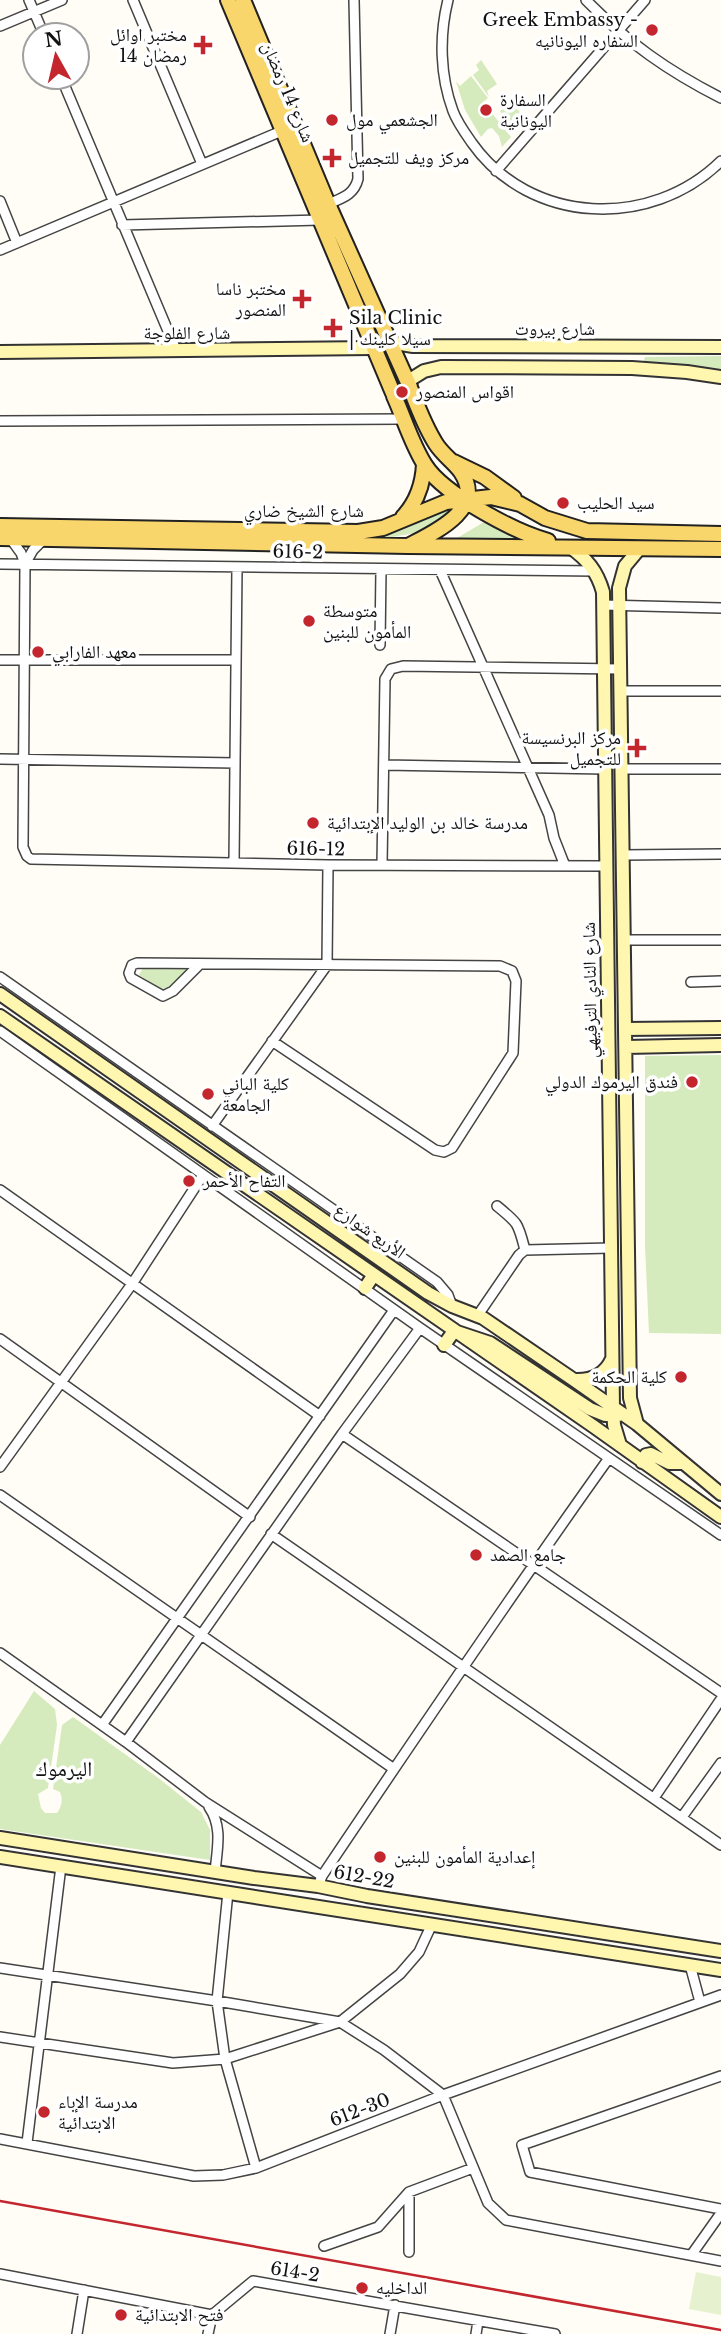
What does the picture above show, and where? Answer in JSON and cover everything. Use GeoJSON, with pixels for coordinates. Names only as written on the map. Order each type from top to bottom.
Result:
{"type":"FeatureCollection","features":[{"type":"Feature","properties":{"kind":"main road","name":"شارع 14 رمضان"},"geometry":{"type":"LineString","coordinates":[[228,0],[424,464],[439,481],[515,529],[570,547]]}},
{"type":"Feature","properties":{"kind":"main road","name":"شارع 14 رمضان"},"geometry":{"type":"LineString","coordinates":[[243,0],[328,204],[423,420],[437,446],[464,476],[467,486],[466,499]]}},
{"type":"Feature","properties":{"kind":"main road"},"geometry":{"type":"LineString","coordinates":[[452,461],[485,477],[520,503]]}},
{"type":"Feature","properties":{"kind":"main road"},"geometry":{"type":"LineString","coordinates":[[398,522],[416,499],[423,481],[424,464]]}},
{"type":"Feature","properties":{"kind":"main road","name":"شارع الشيخ ضاري"},"geometry":{"type":"LineString","coordinates":[[0,526],[358,532],[383,528],[437,505],[496,497],[520,503],[545,518],[586,531],[721,534]]}},
{"type":"Feature","properties":{"kind":"main road"},"geometry":{"type":"LineString","coordinates":[[408,546],[452,521],[466,499]]}},
{"type":"Feature","properties":{"kind":"main road","name":"شارع الشيخ ضاري"},"geometry":{"type":"LineString","coordinates":[[5,538],[721,549]]}},
{"type":"Feature","properties":{"kind":"street"},"geometry":{"type":"LineString","coordinates":[[29,0],[38,21]]}},
{"type":"Feature","properties":{"kind":"street"},"geometry":{"type":"LineString","coordinates":[[0,26],[62,0]]}},
{"type":"Feature","properties":{"kind":"street"},"geometry":{"type":"LineString","coordinates":[[133,0],[202,164]]}},
{"type":"Feature","properties":{"kind":"street"},"geometry":{"type":"LineString","coordinates":[[328,204],[349,194],[358,179],[354,0]]}},
{"type":"Feature","properties":{"kind":"street"},"geometry":{"type":"LineString","coordinates":[[448,0],[443,20],[442,44],[446,91],[453,113],[465,133],[496,171],[535,195],[557,203],[604,210],[627,209],[672,195],[692,184],[721,161]]}},
{"type":"Feature","properties":{"kind":"street"},"geometry":{"type":"LineString","coordinates":[[586,0],[618,32],[656,60],[721,98]]}},
{"type":"Feature","properties":{"kind":"street"},"geometry":{"type":"LineString","coordinates":[[496,171],[645,0]]}},
{"type":"Feature","properties":{"kind":"street"},"geometry":{"type":"LineString","coordinates":[[67,91],[176,351]]}},
{"type":"Feature","properties":{"kind":"street"},"geometry":{"type":"LineString","coordinates":[[0,250],[284,130]]}},
{"type":"Feature","properties":{"kind":"street"},"geometry":{"type":"LineString","coordinates":[[0,201],[17,243]]}},
{"type":"Feature","properties":{"kind":"street"},"geometry":{"type":"LineString","coordinates":[[122,225],[320,220]]}},
{"type":"Feature","properties":{"kind":"street","name":"شارع بيروت"},"geometry":{"type":"LineString","coordinates":[[389,342],[413,346],[721,347]]}},
{"type":"Feature","properties":{"kind":"street"},"geometry":{"type":"LineString","coordinates":[[480,368],[475,362],[475,356],[483,347]]}},
{"type":"Feature","properties":{"kind":"street","name":"شارع الفلوجة"},"geometry":{"type":"LineString","coordinates":[[0,352],[374,348]]}},
{"type":"Feature","properties":{"kind":"street"},"geometry":{"type":"LineString","coordinates":[[410,386],[430,369],[632,368],[721,377]]}},
{"type":"Feature","properties":{"kind":"street"},"geometry":{"type":"LineString","coordinates":[[0,421],[404,419]]}},
{"type":"Feature","properties":{"kind":"street"},"geometry":{"type":"LineString","coordinates":[[5,538],[21,553],[25,564],[23,759]]}},
{"type":"Feature","properties":{"kind":"street"},"geometry":{"type":"LineString","coordinates":[[25,564],[33,550],[45,538]]}},
{"type":"Feature","properties":{"kind":"street"},"geometry":{"type":"LineString","coordinates":[[570,547],[583,556],[595,571]]}},
{"type":"Feature","properties":{"kind":"street","name":"شارع النادي الترفيهي"},"geometry":{"type":"LineString","coordinates":[[621,1412],[630,1398],[631,1029],[624,940],[620,606],[621,576],[625,565],[640,548]]}},
{"type":"Feature","properties":{"kind":"street","name":"616-2"},"geometry":{"type":"LineString","coordinates":[[0,564],[595,571]]}},
{"type":"Feature","properties":{"kind":"street"},"geometry":{"type":"LineString","coordinates":[[234,863],[237,567]]}},
{"type":"Feature","properties":{"kind":"street"},"geometry":{"type":"LineString","coordinates":[[380,645],[381,569]]}},
{"type":"Feature","properties":{"kind":"street"},"geometry":{"type":"LineString","coordinates":[[440,570],[549,816],[565,866]]}},
{"type":"Feature","properties":{"kind":"street","name":"شارع النادي الترفيهي"},"geometry":{"type":"LineString","coordinates":[[595,571],[603,592],[613,1359],[621,1412],[620,1445]]}},
{"type":"Feature","properties":{"kind":"street"},"geometry":{"type":"LineString","coordinates":[[603,606],[721,608]]}},
{"type":"Feature","properties":{"kind":"street"},"geometry":{"type":"LineString","coordinates":[[0,660],[236,660]]}},
{"type":"Feature","properties":{"kind":"street"},"geometry":{"type":"LineString","coordinates":[[382,865],[385,680],[391,669],[403,666],[620,669]]}},
{"type":"Feature","properties":{"kind":"street"},"geometry":{"type":"LineString","coordinates":[[621,691],[721,691]]}},
{"type":"Feature","properties":{"kind":"street"},"geometry":{"type":"LineString","coordinates":[[0,759],[235,763]]}},
{"type":"Feature","properties":{"kind":"street","name":"616-12"},"geometry":{"type":"LineString","coordinates":[[23,759],[23,847],[27,856],[36,861],[606,866]]}},
{"type":"Feature","properties":{"kind":"street"},"geometry":{"type":"LineString","coordinates":[[384,765],[605,769]]}},
{"type":"Feature","properties":{"kind":"street"},"geometry":{"type":"LineString","coordinates":[[622,769],[721,769]]}},
{"type":"Feature","properties":{"kind":"street"},"geometry":{"type":"LineString","coordinates":[[606,817],[622,820]]}},
{"type":"Feature","properties":{"kind":"street"},"geometry":{"type":"LineString","coordinates":[[623,855],[721,854]]}},
{"type":"Feature","properties":{"kind":"street"},"geometry":{"type":"LineString","coordinates":[[212,1126],[327,965],[328,865]]}},
{"type":"Feature","properties":{"kind":"street"},"geometry":{"type":"LineString","coordinates":[[624,940],[721,940]]}},
{"type":"Feature","properties":{"kind":"street"},"geometry":{"type":"LineString","coordinates":[[200,964],[173,991],[163,996],[131,978],[129,973],[132,965],[137,963],[500,966],[512,971],[516,981],[513,1053],[452,1149],[444,1152],[435,1150],[272,1041]]}},
{"type":"Feature","properties":{"kind":"street"},"geometry":{"type":"LineString","coordinates":[[0,977],[436,1282],[448,1295],[452,1306]]}},
{"type":"Feature","properties":{"kind":"street"},"geometry":{"type":"LineString","coordinates":[[691,982],[721,981]]}},
{"type":"Feature","properties":{"kind":"street","name":"الأربع شوارع"},"geometry":{"type":"LineString","coordinates":[[0,994],[428,1293],[452,1306],[478,1315],[621,1412],[720,1492]]}},
{"type":"Feature","properties":{"kind":"street","name":"الأربع شوارع"},"geometry":{"type":"LineString","coordinates":[[0,1016],[721,1517]]}},
{"type":"Feature","properties":{"kind":"street"},"geometry":{"type":"LineString","coordinates":[[631,1029],[721,1028]]}},
{"type":"Feature","properties":{"kind":"street"},"geometry":{"type":"LineString","coordinates":[[0,1031],[444,1345],[721,1535]]}},
{"type":"Feature","properties":{"kind":"street"},"geometry":{"type":"LineString","coordinates":[[631,1047],[721,1045]]}},
{"type":"Feature","properties":{"kind":"street"},"geometry":{"type":"LineString","coordinates":[[128,1106],[139,1090]]}},
{"type":"Feature","properties":{"kind":"street"},"geometry":{"type":"LineString","coordinates":[[0,1466],[132,1284],[203,1175]]}},
{"type":"Feature","properties":{"kind":"street"},"geometry":{"type":"LineString","coordinates":[[0,1190],[320,1416]]}},
{"type":"Feature","properties":{"kind":"street"},"geometry":{"type":"LineString","coordinates":[[497,1206],[517,1222],[525,1250]]}},
{"type":"Feature","properties":{"kind":"street"},"geometry":{"type":"LineString","coordinates":[[478,1315],[525,1250],[611,1248]]}},
{"type":"Feature","properties":{"kind":"street"},"geometry":{"type":"LineString","coordinates":[[365,1288],[373,1276]]}},
{"type":"Feature","properties":{"kind":"street"},"geometry":{"type":"LineString","coordinates":[[102,1725],[394,1310]]}},
{"type":"Feature","properties":{"kind":"street"},"geometry":{"type":"LineString","coordinates":[[126,1742],[342,1434],[420,1328]]}},
{"type":"Feature","properties":{"kind":"street"},"geometry":{"type":"LineString","coordinates":[[444,1345],[454,1331],[491,1343],[590,1409],[621,1412]]}},
{"type":"Feature","properties":{"kind":"street"},"geometry":{"type":"LineString","coordinates":[[0,1339],[250,1517]]}},
{"type":"Feature","properties":{"kind":"street"},"geometry":{"type":"LineString","coordinates":[[574,1380],[588,1380],[600,1375],[613,1359]]}},
{"type":"Feature","properties":{"kind":"street"},"geometry":{"type":"LineString","coordinates":[[590,1409],[597,1405],[598,1397]]}},
{"type":"Feature","properties":{"kind":"street"},"geometry":{"type":"LineString","coordinates":[[342,1434],[721,1693]]}},
{"type":"Feature","properties":{"kind":"street"},"geometry":{"type":"LineString","coordinates":[[642,1462],[646,1455],[651,1454],[674,1464],[684,1463]]}},
{"type":"Feature","properties":{"kind":"street"},"geometry":{"type":"LineString","coordinates":[[0,1653],[205,1802],[320,1881],[533,1563],[609,1458]]}},
{"type":"Feature","properties":{"kind":"street"},"geometry":{"type":"LineString","coordinates":[[0,1495],[394,1769]]}},
{"type":"Feature","properties":{"kind":"street"},"geometry":{"type":"LineString","coordinates":[[271,1534],[721,1845]]}},
{"type":"Feature","properties":{"kind":"street"},"geometry":{"type":"LineString","coordinates":[[654,1798],[721,1699]]}},
{"type":"Feature","properties":{"kind":"street"},"geometry":{"type":"LineString","coordinates":[[682,1817],[721,1763]]}},
{"type":"Feature","properties":{"kind":"street"},"geometry":{"type":"LineString","coordinates":[[205,1802],[218,1819],[215,1872]]}},
{"type":"Feature","properties":{"kind":"street","name":"612-22"},"geometry":{"type":"LineString","coordinates":[[0,1838],[215,1872],[320,1881],[367,1896],[721,1951]]}},
{"type":"Feature","properties":{"kind":"street","name":"612-22"},"geometry":{"type":"LineString","coordinates":[[0,1857],[721,1970]]}},
{"type":"Feature","properties":{"kind":"street"},"geometry":{"type":"LineString","coordinates":[[27,2143],[61,1866]]}},
{"type":"Feature","properties":{"kind":"street"},"geometry":{"type":"LineString","coordinates":[[228,1892],[217,2001],[225,2059],[256,2168]]}},
{"type":"Feature","properties":{"kind":"street"},"geometry":{"type":"LineString","coordinates":[[364,1914],[367,1896]]}},
{"type":"Feature","properties":{"kind":"street"},"geometry":{"type":"LineString","coordinates":[[0,2036],[173,2063],[225,2059],[340,2022],[400,1974],[419,1952],[432,1924]]}},
{"type":"Feature","properties":{"kind":"street"},"geometry":{"type":"LineString","coordinates":[[690,1965],[700,2002]]}},
{"type":"Feature","properties":{"kind":"street"},"geometry":{"type":"LineString","coordinates":[[0,1968],[340,2022],[384,2050],[443,2095],[488,2203],[506,2220],[721,2261]]}},
{"type":"Feature","properties":{"kind":"street","name":"612-30"},"geometry":{"type":"LineString","coordinates":[[0,2138],[194,2176],[223,2175],[256,2168],[443,2095],[721,1995]]}},
{"type":"Feature","properties":{"kind":"street"},"geometry":{"type":"LineString","coordinates":[[692,2254],[721,2211],[530,2172],[522,2146],[721,2076]]}},
{"type":"Feature","properties":{"kind":"street"},"geometry":{"type":"LineString","coordinates":[[324,2246],[378,2227],[409,2192],[473,2168]]}},
{"type":"Feature","properties":{"kind":"street"},"geometry":{"type":"LineString","coordinates":[[409,2192],[409,2252]]}},
{"type":"Feature","properties":{"kind":"street"},"geometry":{"type":"LineString","coordinates":[[0,2274],[212,2315],[208,2334]]}},
{"type":"Feature","properties":{"kind":"street","name":"614-2"},"geometry":{"type":"LineString","coordinates":[[212,2315],[253,2281],[555,2334]]}},
{"type":"Feature","properties":{"kind":"street"},"geometry":{"type":"LineString","coordinates":[[77,2334],[84,2290]]}},
{"type":"Feature","properties":{"kind":"street"},"geometry":{"type":"LineString","coordinates":[[390,2334],[396,2305]]}},
{"type":"Feature","properties":{"kind":"street"},"geometry":{"type":"LineString","coordinates":[[476,2334],[478,2321]]}},
{"type":"Feature","properties":{"kind":"green space"},"geometry":{"type":"Polygon","coordinates":[[[481,60],[497,84],[487,91],[489,97],[473,75],[479,70],[476,65],[481,60]]]}},
{"type":"Feature","properties":{"kind":"green space"},"geometry":{"type":"Polygon","coordinates":[[[471,76],[488,98],[483,102],[511,137],[502,147],[499,136],[492,128],[481,137],[465,110],[456,81],[460,86],[471,76]]]}},
{"type":"Feature","properties":{"kind":"green space"},"geometry":{"type":"Polygon","coordinates":[[[512,102],[526,120],[514,133],[499,115],[500,111],[512,102]]]}},
{"type":"Feature","properties":{"kind":"green space"},"geometry":{"type":"Polygon","coordinates":[[[721,356],[721,371],[643,363],[645,357],[721,356]]]}},
{"type":"Feature","properties":{"kind":"green space"},"geometry":{"type":"Polygon","coordinates":[[[450,507],[448,513],[421,532],[366,539],[397,530],[450,507]]]}},
{"type":"Feature","properties":{"kind":"green space"},"geometry":{"type":"Polygon","coordinates":[[[484,522],[518,541],[452,541],[484,522]]]}},
{"type":"Feature","properties":{"kind":"green space"},"geometry":{"type":"Polygon","coordinates":[[[143,968],[186,971],[168,988],[161,989],[139,975],[143,968]]]}},
{"type":"Feature","properties":{"kind":"green space"},"geometry":{"type":"Polygon","coordinates":[[[721,1055],[721,1334],[649,1333],[645,1246],[645,1056],[721,1055]]]}},
{"type":"Feature","properties":{"kind":"green space"},"geometry":{"type":"Polygon","coordinates":[[[34,1691],[55,1709],[57,1725],[48,1788],[38,1794],[45,1813],[57,1813],[61,1805],[60,1792],[53,1789],[62,1725],[73,1717],[201,1812],[210,1830],[210,1860],[0,1829],[0,1745],[34,1691]]]}},
{"type":"Feature","properties":{"kind":"green space"},"geometry":{"type":"Polygon","coordinates":[[[696,2272],[721,2277],[721,2315],[689,2309],[696,2272]]]}},
{"type":"Feature","properties":{"kind":"railway"},"geometry":{"type":"LineString","coordinates":[[0,2201],[721,2330]]}},
{"type":"Feature","properties":{"kind":"place","name":"Greek Embassy - السفاره اليونانيه"},"geometry":{"type":"Point","coordinates":[652,30]}},
{"type":"Feature","properties":{"kind":"place","name":"مختبر اوائل 14 رمضان"},"geometry":{"type":"Point","coordinates":[203,45]}},
{"type":"Feature","properties":{"kind":"place","name":"السفارة اليونانية"},"geometry":{"type":"Point","coordinates":[486,110]}},
{"type":"Feature","properties":{"kind":"place","name":"الجشعمي مول"},"geometry":{"type":"Point","coordinates":[332,120]}},
{"type":"Feature","properties":{"kind":"place","name":"مركز ويف للتجميل"},"geometry":{"type":"Point","coordinates":[332,158]}},
{"type":"Feature","properties":{"kind":"place","name":"مختبر ناسا المنصور"},"geometry":{"type":"Point","coordinates":[302,299]}},
{"type":"Feature","properties":{"kind":"place","name":"Sila Clinic | سيلا كلينك"},"geometry":{"type":"Point","coordinates":[333,328]}},
{"type":"Feature","properties":{"kind":"place","name":"اقواس المنصور"},"geometry":{"type":"Point","coordinates":[402,392]}},
{"type":"Feature","properties":{"kind":"place","name":"سيد الحليب"},"geometry":{"type":"Point","coordinates":[563,503]}},
{"type":"Feature","properties":{"kind":"place","name":"متوسطة المأمون للبنين"},"geometry":{"type":"Point","coordinates":[309,621]}},
{"type":"Feature","properties":{"kind":"place","name":"معهد الفارابي"},"geometry":{"type":"Point","coordinates":[38,652]}},
{"type":"Feature","properties":{"kind":"place","name":"مركز البرنسيسة للتجميل"},"geometry":{"type":"Point","coordinates":[637,748]}},
{"type":"Feature","properties":{"kind":"place","name":"مدرسة خالد بن الوليد الإبتدائية"},"geometry":{"type":"Point","coordinates":[313,823]}},
{"type":"Feature","properties":{"kind":"place","name":"فندق اليرموك الدولي"},"geometry":{"type":"Point","coordinates":[692,1082]}},
{"type":"Feature","properties":{"kind":"place","name":"كلية الباني الجامعة"},"geometry":{"type":"Point","coordinates":[208,1094]}},
{"type":"Feature","properties":{"kind":"place","name":"التفاح الأحمر"},"geometry":{"type":"Point","coordinates":[189,1181]}},
{"type":"Feature","properties":{"kind":"place","name":"كلية الحكمة"},"geometry":{"type":"Point","coordinates":[681,1377]}},
{"type":"Feature","properties":{"kind":"place","name":"جامع الصمد"},"geometry":{"type":"Point","coordinates":[476,1555]}},
{"type":"Feature","properties":{"kind":"place","name":"إعدادية المأمون للبنين"},"geometry":{"type":"Point","coordinates":[380,1857]}},
{"type":"Feature","properties":{"kind":"place","name":"مدرسة الإباء الابتدائية"},"geometry":{"type":"Point","coordinates":[44,2112]}},
{"type":"Feature","properties":{"kind":"place","name":"الداخليه"},"geometry":{"type":"Point","coordinates":[362,2288]}},
{"type":"Feature","properties":{"kind":"place","name":"فتح الابتدائية"},"geometry":{"type":"Point","coordinates":[121,2315]}},
{"type":"Feature","properties":{"kind":"district","name":"اليرموك"},"geometry":{"type":"Point","coordinates":[64,1769]}}]}
